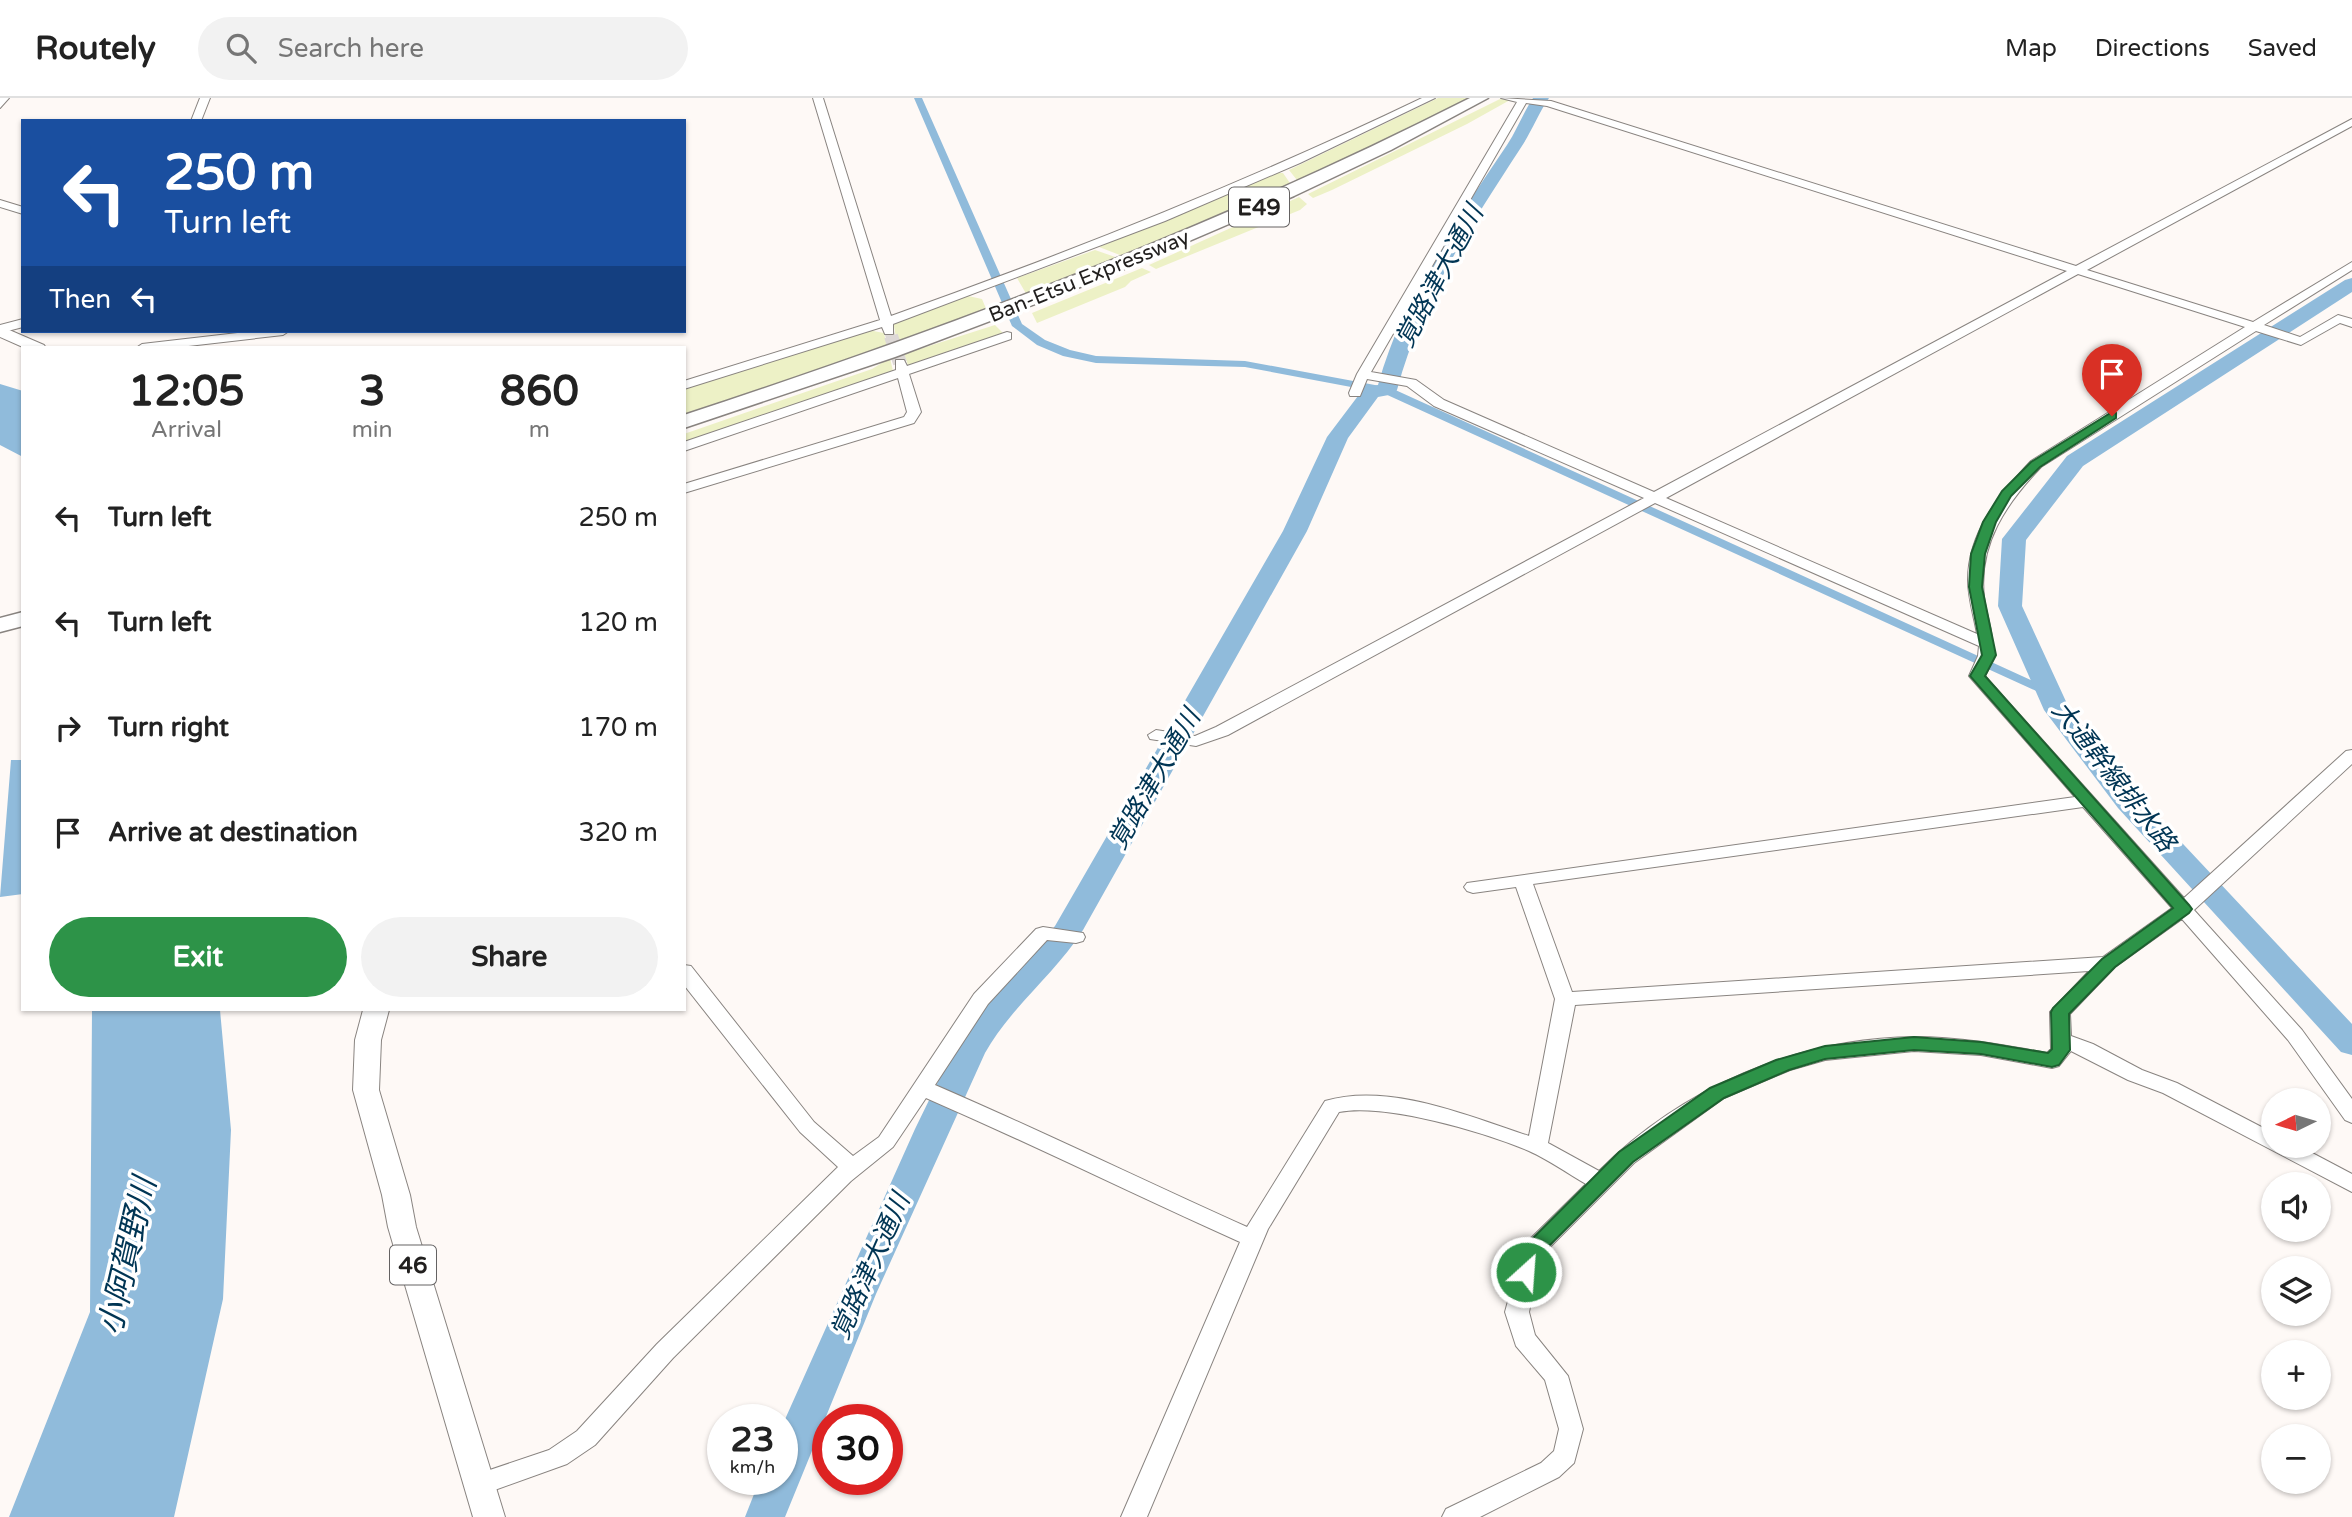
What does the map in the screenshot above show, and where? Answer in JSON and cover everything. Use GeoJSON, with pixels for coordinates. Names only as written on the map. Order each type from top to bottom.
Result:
{"type":"FeatureCollection","features":[{"type":"Feature","properties":{"kind":"highway","name":"Ban-Etsu Expressway"},"geometry":{"type":"LineString","coordinates":[[686,421],[988,316],[1186,238],[1303,187],[1481,98]]}},
{"type":"Feature","properties":{"kind":"highway"},"geometry":{"type":"LineString","coordinates":[[0,625],[21,620]]}},
{"type":"Feature","properties":{"kind":"main road"},"geometry":{"type":"LineString","coordinates":[[0,330],[33,346]]}},
{"type":"Feature","properties":{"kind":"main road","name":"46"},"geometry":{"type":"LineString","coordinates":[[376,1011],[368,1040],[366,1090],[396,1195],[402,1227],[488,1517]]}},
{"type":"Feature","properties":{"kind":"street"},"geometry":{"type":"LineString","coordinates":[[0,105],[4,98]]}},
{"type":"Feature","properties":{"kind":"street"},"geometry":{"type":"LineString","coordinates":[[198,119],[205,98]]}},
{"type":"Feature","properties":{"kind":"street"},"geometry":{"type":"LineString","coordinates":[[818,98],[888,327]]}},
{"type":"Feature","properties":{"kind":"street"},"geometry":{"type":"LineString","coordinates":[[686,385],[888,327],[981,287],[1093,247],[1282,167],[1430,98]]}},
{"type":"Feature","properties":{"kind":"street"},"geometry":{"type":"LineString","coordinates":[[1506,98],[1545,103],[2301,341],[2338,318],[2352,323]]}},
{"type":"Feature","properties":{"kind":"street"},"geometry":{"type":"LineString","coordinates":[[1354,393],[1526,100]]}},
{"type":"Feature","properties":{"kind":"street"},"geometry":{"type":"LineString","coordinates":[[1161,736],[1196,741],[1222,731],[2352,122]]}},
{"type":"Feature","properties":{"kind":"street"},"geometry":{"type":"LineString","coordinates":[[2,205],[21,210]]}},
{"type":"Feature","properties":{"kind":"street"},"geometry":{"type":"LineString","coordinates":[[2352,265],[2036,464],[2006,494],[1990,522],[1978,554],[1977,599],[1988,649],[1978,676],[1985,686],[2186,906],[2295,1035],[2352,1115]]}},
{"type":"Feature","properties":{"kind":"street"},"geometry":{"type":"LineString","coordinates":[[0,330],[21,324]]}},
{"type":"Feature","properties":{"kind":"street"},"geometry":{"type":"LineString","coordinates":[[159,346],[266,333]]}},
{"type":"Feature","properties":{"kind":"street"},"geometry":{"type":"LineString","coordinates":[[686,446],[901,368],[1007,336]]}},
{"type":"Feature","properties":{"kind":"street"},"geometry":{"type":"LineString","coordinates":[[686,488],[909,420],[914,412],[901,368]]}},
{"type":"Feature","properties":{"kind":"street"},"geometry":{"type":"LineString","coordinates":[[1366,376],[1405,382],[1439,403],[1988,649]]}},
{"type":"Feature","properties":{"kind":"street"},"geometry":{"type":"LineString","coordinates":[[1455,1517],[1550,1470],[1565,1456],[1572,1429],[1556,1376],[1524,1339],[1517,1312],[1531,1252],[1626,1157],[1717,1093],[1783,1065],[1825,1053],[1914,1044],[1981,1048],[2052,1061],[2061,1050],[2060,1012],[2108,963],[2186,906],[2352,755]]}},
{"type":"Feature","properties":{"kind":"street"},"geometry":{"type":"LineString","coordinates":[[1473,887],[2087,800]]}},
{"type":"Feature","properties":{"kind":"street"},"geometry":{"type":"LineString","coordinates":[[1523,882],[1565,999],[1566,1011],[1552,1063],[1547,1107],[1537,1146]]}},
{"type":"Feature","properties":{"kind":"street"},"geometry":{"type":"LineString","coordinates":[[478,1485],[558,1457],[586,1438],[665,1351],[853,1168],[886,1142],[926,1089],[981,999],[1043,933],[1076,937]]}},
{"type":"Feature","properties":{"kind":"street"},"geometry":{"type":"LineString","coordinates":[[1565,999],[2108,963]]}},
{"type":"Feature","properties":{"kind":"street"},"geometry":{"type":"LineString","coordinates":[[686,974],[807,1128],[853,1168]]}},
{"type":"Feature","properties":{"kind":"street"},"geometry":{"type":"LineString","coordinates":[[2061,1040],[2086,1049],[2135,1075],[2170,1088],[2261,1136]]}},
{"type":"Feature","properties":{"kind":"street"},"geometry":{"type":"LineString","coordinates":[[926,1089],[1059,1147],[1119,1179],[1254,1239]]}},
{"type":"Feature","properties":{"kind":"street"},"geometry":{"type":"LineString","coordinates":[[1134,1517],[1258,1227],[1332,1106],[1357,1101],[1427,1111],[1537,1146],[1602,1183]]}},
{"type":"Feature","properties":{"kind":"street"},"geometry":{"type":"LineString","coordinates":[[2303,1158],[2352,1184]]}},
{"type":"Feature","properties":{"kind":"green space"},"geometry":{"type":"Polygon","coordinates":[[[1438,98],[1475,98],[1300,184],[1289,170],[1438,98]]]}},
{"type":"Feature","properties":{"kind":"green space"},"geometry":{"type":"Polygon","coordinates":[[[1500,99],[1510,100],[1332,190],[1313,198],[1308,194],[1500,99]]]}},
{"type":"Feature","properties":{"kind":"green space"},"geometry":{"type":"Polygon","coordinates":[[[1275,173],[1283,173],[1292,186],[1125,257],[1099,247],[1275,173]]]}},
{"type":"Feature","properties":{"kind":"green space"},"geometry":{"type":"Polygon","coordinates":[[[1299,197],[1307,204],[1300,210],[1156,269],[1149,265],[1299,197]]]}},
{"type":"Feature","properties":{"kind":"green space"},"geometry":{"type":"Polygon","coordinates":[[[1095,250],[1124,260],[1028,297],[1017,278],[1095,250]]]}},
{"type":"Feature","properties":{"kind":"green space"},"geometry":{"type":"Polygon","coordinates":[[[1142,268],[1151,272],[1131,281],[1125,287],[1037,323],[1032,313],[1142,268]]]}},
{"type":"Feature","properties":{"kind":"green space"},"geometry":{"type":"Polygon","coordinates":[[[968,296],[982,299],[987,311],[897,343],[893,321],[968,296]]]}},
{"type":"Feature","properties":{"kind":"green space"},"geometry":{"type":"Polygon","coordinates":[[[995,325],[1005,335],[909,368],[904,354],[995,325]]]}},
{"type":"Feature","properties":{"kind":"green space"},"geometry":{"type":"Polygon","coordinates":[[[868,330],[884,333],[887,346],[686,414],[686,387],[868,330]]]}},
{"type":"Feature","properties":{"kind":"green space"},"geometry":{"type":"Polygon","coordinates":[[[890,358],[893,371],[686,444],[686,433],[872,369],[890,358]]]}},
{"type":"Feature","properties":{"kind":"water"},"geometry":{"type":"Polygon","coordinates":[[[0,384],[21,390],[21,456],[0,445],[0,384]]]}},
{"type":"Feature","properties":{"kind":"water"},"geometry":{"type":"Polygon","coordinates":[[[11,760],[21,760],[21,894],[0,897],[11,760]]]}},
{"type":"Feature","properties":{"kind":"water","name":"小阿賀野川"},"geometry":{"type":"Polygon","coordinates":[[[92,1011],[220,1011],[231,1130],[223,1299],[174,1517],[9,1517],[90,1312],[92,1011]]]}},
{"type":"Feature","properties":{"kind":"waterway"},"geometry":{"type":"LineString","coordinates":[[918,98],[1017,326],[1041,343],[1067,353],[1096,359],[1245,364],[1387,390],[2048,691]]}},
{"type":"Feature","properties":{"kind":"waterway","name":"覚路津大通川"},"geometry":{"type":"LineString","coordinates":[[798,1436],[874,1258],[968,1053],[989,1021],[1068,930],[1295,531],[1338,437],[1371,392],[1387,390],[1396,355],[1425,287],[1526,127],[1541,98]]}},
{"type":"Feature","properties":{"kind":"waterway","name":"大通幹線排水路"},"geometry":{"type":"LineString","coordinates":[[2352,284],[2075,461],[2014,539],[2010,606],[2057,710],[2128,802],[2352,1044]]}},
{"type":"Feature","properties":{"kind":"waterway","name":"覚路津大通川"},"geometry":{"type":"LineString","coordinates":[[765,1517],[774,1495]]}},
{"type":"Feature","properties":{"kind":"tunnel"},"geometry":{"type":"LineString","coordinates":[[889,331],[891,338]]}},
{"type":"Feature","properties":{"kind":"tunnel"},"geometry":{"type":"LineString","coordinates":[[891,336],[900,363]]}},
{"type":"Feature","properties":{"kind":"route"},"geometry":{"type":"LineString","coordinates":[[1526,1272],[1531,1252],[1626,1157],[1717,1093],[1783,1065],[1825,1053],[1914,1044],[1981,1048],[2052,1061],[2061,1050],[2060,1012],[2108,963],[2183,909],[1978,676],[1989,655],[1977,599],[1978,554],[1990,522],[2006,494],[2036,464],[2112,416]]}}]}
